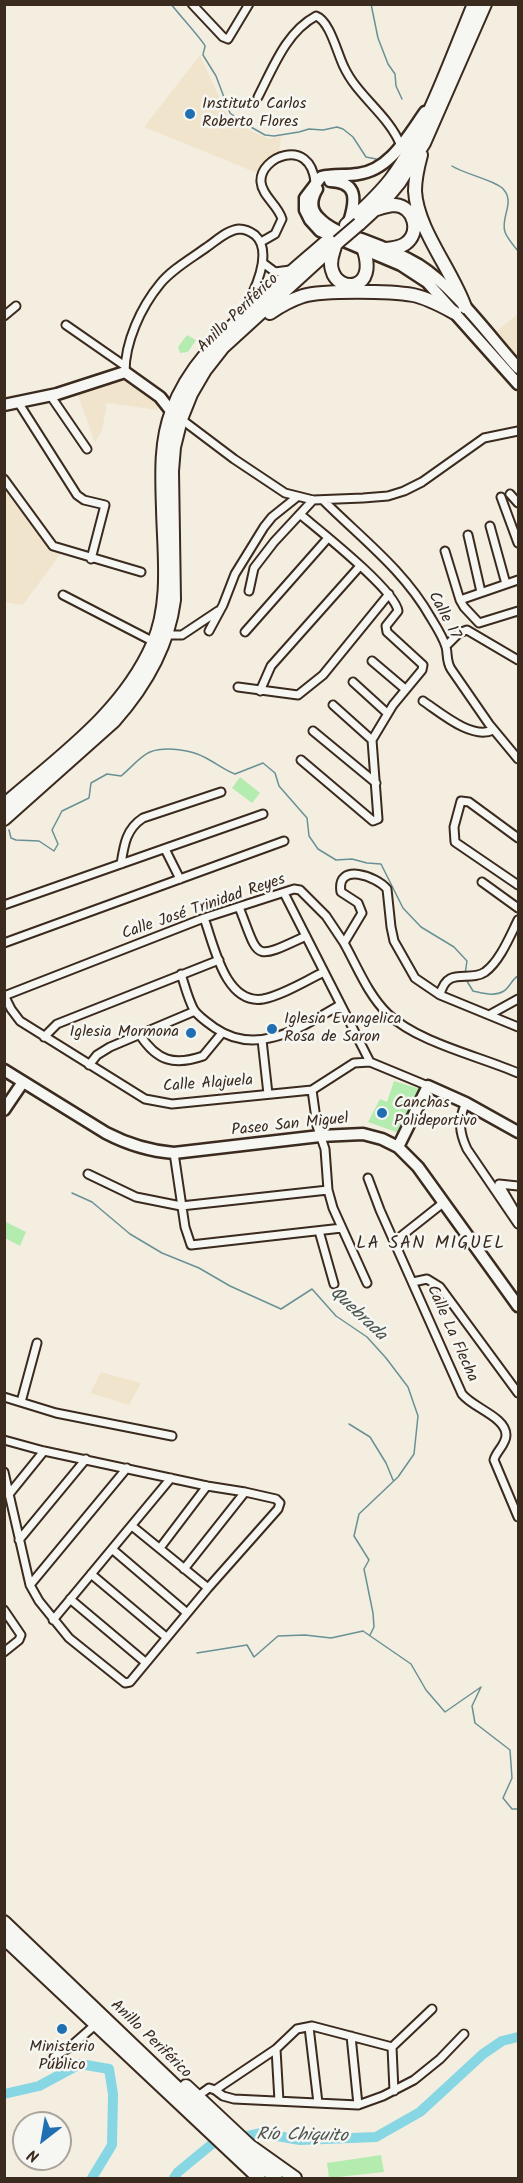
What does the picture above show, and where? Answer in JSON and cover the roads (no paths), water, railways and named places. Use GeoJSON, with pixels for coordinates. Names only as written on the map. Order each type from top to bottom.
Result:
{"type":"FeatureCollection","features":[{"type":"Feature","properties":{"kind":"highway","name":"Anillo Periférico"},"geometry":{"type":"LineString","coordinates":[[4,806],[105,716],[122,697],[139,672],[154,642],[162,615],[165,587],[162,471],[164,445],[176,415],[182,390],[197,364],[216,340],[237,328],[333,243],[380,193],[416,139],[474,4]]}},
{"type":"Feature","properties":{"kind":"highway","name":"Anillo Periférico"},"geometry":{"type":"LineString","coordinates":[[351,224],[376,209],[399,183],[423,143],[485,4]]}},
{"type":"Feature","properties":{"kind":"highway"},"geometry":{"type":"LineString","coordinates":[[237,328],[283,304],[305,296],[334,292],[412,295],[460,310],[459,291],[420,217],[415,192],[423,143]]}},
{"type":"Feature","properties":{"kind":"highway"},"geometry":{"type":"LineString","coordinates":[[376,209],[392,205],[399,206],[406,209],[415,222],[415,231],[411,238],[399,247],[387,249]]}},
{"type":"Feature","properties":{"kind":"highway","name":"Anillo Periférico"},"geometry":{"type":"LineString","coordinates":[[4,819],[114,721],[147,678],[162,648],[174,600],[172,471],[176,415],[205,370],[237,328],[294,269],[333,243]]}},
{"type":"Feature","properties":{"kind":"highway"},"geometry":{"type":"LineString","coordinates":[[333,243],[332,269],[335,277],[347,284],[354,285],[366,275],[368,260],[363,248]]}},
{"type":"Feature","properties":{"kind":"highway","name":"Anillo Periférico"},"geometry":{"type":"LineString","coordinates":[[4,1922],[212,2122],[229,2151],[256,2177]]}},
{"type":"Feature","properties":{"kind":"highway","name":"Anillo Periférico"},"geometry":{"type":"LineString","coordinates":[[4,1938],[95,2025],[212,2122],[247,2148],[276,2178]]}},
{"type":"Feature","properties":{"kind":"highway"},"geometry":{"type":"LineString","coordinates":[[152,2064],[178,2080],[201,2099],[212,2122]]}},
{"type":"Feature","properties":{"kind":"highway"},"geometry":{"type":"LineString","coordinates":[[247,2148],[295,2178]]}},
{"type":"Feature","properties":{"kind":"street"},"geometry":{"type":"LineString","coordinates":[[192,4],[223,37],[228,39],[247,8],[239,4]]}},
{"type":"Feature","properties":{"kind":"street"},"geometry":{"type":"LineString","coordinates":[[258,97],[291,36],[305,22],[316,16],[321,18],[327,26],[353,83],[395,130],[400,146]]}},
{"type":"Feature","properties":{"kind":"street"},"geometry":{"type":"LineString","coordinates":[[432,102],[387,161],[360,174],[321,177],[305,198],[305,210],[310,220],[321,231],[401,264],[427,282],[460,310],[519,384]]}},
{"type":"Feature","properties":{"kind":"street"},"geometry":{"type":"LineString","coordinates":[[261,242],[275,234],[282,219],[261,183],[262,173],[266,166],[281,156],[298,155],[306,158],[311,165],[315,182]]}},
{"type":"Feature","properties":{"kind":"street"},"geometry":{"type":"LineString","coordinates":[[351,224],[354,195],[349,187],[340,181],[328,181],[319,187],[312,200],[313,211],[319,218],[331,228],[387,249],[420,266],[460,310],[519,368]]}},
{"type":"Feature","properties":{"kind":"street"},"geometry":{"type":"LineString","coordinates":[[125,369],[139,317],[161,283],[214,242],[235,229],[249,231],[261,242],[263,263],[237,328]]}},
{"type":"Feature","properties":{"kind":"street"},"geometry":{"type":"LineString","coordinates":[[263,263],[275,272],[294,269]]}},
{"type":"Feature","properties":{"kind":"street"},"geometry":{"type":"LineString","coordinates":[[4,316],[16,306]]}},
{"type":"Feature","properties":{"kind":"street"},"geometry":{"type":"LineString","coordinates":[[66,325],[125,369],[160,397],[176,415],[234,459],[285,493],[297,497],[323,500],[388,496],[422,482],[484,438],[519,431]]}},
{"type":"Feature","properties":{"kind":"street"},"geometry":{"type":"LineString","coordinates":[[4,405],[50,395],[125,369]]}},
{"type":"Feature","properties":{"kind":"street"},"geometry":{"type":"LineString","coordinates":[[160,397],[176,396],[182,390]]}},
{"type":"Feature","properties":{"kind":"street"},"geometry":{"type":"LineString","coordinates":[[50,395],[87,449]]}},
{"type":"Feature","properties":{"kind":"street"},"geometry":{"type":"LineString","coordinates":[[18,402],[77,495],[84,500],[105,505],[91,559]]}},
{"type":"Feature","properties":{"kind":"street"},"geometry":{"type":"LineString","coordinates":[[4,479],[53,546],[141,572]]}},
{"type":"Feature","properties":{"kind":"street"},"geometry":{"type":"LineString","coordinates":[[510,494],[519,503]]}},
{"type":"Feature","properties":{"kind":"street"},"geometry":{"type":"LineString","coordinates":[[209,631],[235,574],[267,522],[297,497]]}},
{"type":"Feature","properties":{"kind":"street"},"geometry":{"type":"LineString","coordinates":[[501,498],[519,543]]}},
{"type":"Feature","properties":{"kind":"street"},"geometry":{"type":"LineString","coordinates":[[249,591],[254,568],[274,542],[313,500]]}},
{"type":"Feature","properties":{"kind":"street","name":"Calle 17"},"geometry":{"type":"LineString","coordinates":[[323,500],[389,561],[414,591],[446,646],[448,664],[493,730],[519,759]]}},
{"type":"Feature","properties":{"kind":"street"},"geometry":{"type":"LineString","coordinates":[[301,515],[389,594],[398,611],[386,626],[387,632],[423,665],[422,670],[387,713],[372,740],[378,819],[373,821],[301,760]]}},
{"type":"Feature","properties":{"kind":"street"},"geometry":{"type":"LineString","coordinates":[[490,526],[506,584]]}},
{"type":"Feature","properties":{"kind":"street"},"geometry":{"type":"LineString","coordinates":[[468,535],[481,592]]}},
{"type":"Feature","properties":{"kind":"street"},"geometry":{"type":"LineString","coordinates":[[246,632],[328,538]]}},
{"type":"Feature","properties":{"kind":"street"},"geometry":{"type":"LineString","coordinates":[[445,551],[460,600],[479,623],[519,611]]}},
{"type":"Feature","properties":{"kind":"street"},"geometry":{"type":"LineString","coordinates":[[260,691],[271,666],[360,566]]}},
{"type":"Feature","properties":{"kind":"street"},"geometry":{"type":"LineString","coordinates":[[460,600],[519,580]]}},
{"type":"Feature","properties":{"kind":"street"},"geometry":{"type":"LineString","coordinates":[[63,594],[154,642]]}},
{"type":"Feature","properties":{"kind":"street"},"geometry":{"type":"LineString","coordinates":[[238,687],[298,696],[323,675],[389,594]]}},
{"type":"Feature","properties":{"kind":"street"},"geometry":{"type":"LineString","coordinates":[[166,635],[182,635],[220,610]]}},
{"type":"Feature","properties":{"kind":"street"},"geometry":{"type":"LineString","coordinates":[[446,646],[459,633],[467,630],[519,660]]}},
{"type":"Feature","properties":{"kind":"street"},"geometry":{"type":"LineString","coordinates":[[372,661],[405,689]]}},
{"type":"Feature","properties":{"kind":"street"},"geometry":{"type":"LineString","coordinates":[[353,682],[387,713]]}},
{"type":"Feature","properties":{"kind":"street"},"geometry":{"type":"LineString","coordinates":[[423,701],[472,731],[486,734],[493,730]]}},
{"type":"Feature","properties":{"kind":"street"},"geometry":{"type":"LineString","coordinates":[[333,705],[372,740]]}},
{"type":"Feature","properties":{"kind":"street"},"geometry":{"type":"LineString","coordinates":[[313,731],[376,783]]}},
{"type":"Feature","properties":{"kind":"street"},"geometry":{"type":"LineString","coordinates":[[121,864],[125,843],[136,823],[143,818],[221,792]]}},
{"type":"Feature","properties":{"kind":"street"},"geometry":{"type":"LineString","coordinates":[[519,838],[468,802],[461,801],[454,828],[455,842],[519,885]]}},
{"type":"Feature","properties":{"kind":"street"},"geometry":{"type":"LineString","coordinates":[[4,904],[263,814]]}},
{"type":"Feature","properties":{"kind":"street"},"geometry":{"type":"LineString","coordinates":[[4,943],[284,841]]}},
{"type":"Feature","properties":{"kind":"street"},"geometry":{"type":"LineString","coordinates":[[165,849],[180,879]]}},
{"type":"Feature","properties":{"kind":"street"},"geometry":{"type":"LineString","coordinates":[[519,1026],[440,995],[415,978],[394,940],[387,889],[374,879],[362,874],[348,875],[340,884],[341,892],[358,903],[362,909],[362,913],[344,943],[367,985],[386,1013],[406,1029],[519,1072]]}},
{"type":"Feature","properties":{"kind":"street"},"geometry":{"type":"LineString","coordinates":[[482,882],[519,908]]}},
{"type":"Feature","properties":{"kind":"street","name":"Calle José Trinidad Reyes"},"geometry":{"type":"LineString","coordinates":[[5,996],[204,918],[294,889],[300,890],[326,916],[344,943]]}},
{"type":"Feature","properties":{"kind":"street"},"geometry":{"type":"LineString","coordinates":[[284,892],[370,1062],[466,1103],[519,1132]]}},
{"type":"Feature","properties":{"kind":"street"},"geometry":{"type":"LineString","coordinates":[[239,907],[254,946],[261,952],[269,953],[306,936]]}},
{"type":"Feature","properties":{"kind":"street"},"geometry":{"type":"LineString","coordinates":[[204,918],[230,985],[237,992],[254,999],[273,996],[324,972]]}},
{"type":"Feature","properties":{"kind":"street"},"geometry":{"type":"LineString","coordinates":[[440,995],[448,980],[486,972],[519,920]]}},
{"type":"Feature","properties":{"kind":"street"},"geometry":{"type":"LineString","coordinates":[[44,1036],[57,1024],[219,960]]}},
{"type":"Feature","properties":{"kind":"street"},"geometry":{"type":"LineString","coordinates":[[181,974],[195,1011],[222,1033],[235,1039],[262,1040],[297,1030],[340,1005]]}},
{"type":"Feature","properties":{"kind":"street","name":"Calle Alajuela"},"geometry":{"type":"LineString","coordinates":[[5,996],[20,1021],[145,1099],[159,1103],[172,1104],[312,1090],[354,1063],[370,1062]]}},
{"type":"Feature","properties":{"kind":"street"},"geometry":{"type":"LineString","coordinates":[[489,1015],[519,999]]}},
{"type":"Feature","properties":{"kind":"street"},"geometry":{"type":"LineString","coordinates":[[89,1065],[96,1055],[110,1047],[195,1011]]}},
{"type":"Feature","properties":{"kind":"street"},"geometry":{"type":"LineString","coordinates":[[140,1035],[158,1056],[173,1061],[203,1056],[222,1033]]}},
{"type":"Feature","properties":{"kind":"street"},"geometry":{"type":"LineString","coordinates":[[262,1040],[268,1094]]}},
{"type":"Feature","properties":{"kind":"street","name":"Paseo San Miguel"},"geometry":{"type":"LineString","coordinates":[[4,1070],[121,1141],[152,1151],[174,1154],[320,1136],[363,1134],[382,1139],[398,1147],[418,1167],[442,1203],[517,1302]]}},
{"type":"Feature","properties":{"kind":"street"},"geometry":{"type":"LineString","coordinates":[[4,1110],[23,1082]]}},
{"type":"Feature","properties":{"kind":"street"},"geometry":{"type":"LineString","coordinates":[[398,1147],[428,1086]]}},
{"type":"Feature","properties":{"kind":"street"},"geometry":{"type":"LineString","coordinates":[[312,1090],[320,1136],[325,1149],[328,1190],[333,1208],[367,1283]]}},
{"type":"Feature","properties":{"kind":"street"},"geometry":{"type":"LineString","coordinates":[[466,1103],[460,1119],[462,1138],[467,1149],[519,1224]]}},
{"type":"Feature","properties":{"kind":"street"},"geometry":{"type":"LineString","coordinates":[[174,1154],[181,1206],[191,1245],[342,1228]]}},
{"type":"Feature","properties":{"kind":"street"},"geometry":{"type":"LineString","coordinates":[[88,1174],[136,1197],[181,1206],[328,1190]]}},
{"type":"Feature","properties":{"kind":"street","name":"Calle La Flecha"},"geometry":{"type":"LineString","coordinates":[[368,1178],[462,1395],[505,1428],[505,1441],[495,1454],[494,1460],[519,1518]]}},
{"type":"Feature","properties":{"kind":"street"},"geometry":{"type":"LineString","coordinates":[[519,1186],[499,1184],[519,1218]]}},
{"type":"Feature","properties":{"kind":"street"},"geometry":{"type":"LineString","coordinates":[[394,1241],[442,1203]]}},
{"type":"Feature","properties":{"kind":"street"},"geometry":{"type":"LineString","coordinates":[[319,1231],[334,1284]]}},
{"type":"Feature","properties":{"kind":"street"},"geometry":{"type":"LineString","coordinates":[[413,1282],[427,1279],[440,1287],[519,1393]]}},
{"type":"Feature","properties":{"kind":"street"},"geometry":{"type":"LineString","coordinates":[[21,1402],[37,1343]]}},
{"type":"Feature","properties":{"kind":"street"},"geometry":{"type":"LineString","coordinates":[[4,1397],[56,1413],[172,1436]]}},
{"type":"Feature","properties":{"kind":"street"},"geometry":{"type":"LineString","coordinates":[[4,1440],[44,1451],[276,1499],[280,1503],[130,1682],[123,1683],[69,1638],[39,1601],[30,1585],[4,1472]]}},
{"type":"Feature","properties":{"kind":"street"},"geometry":{"type":"LineString","coordinates":[[10,1493],[44,1451]]}},
{"type":"Feature","properties":{"kind":"street"},"geometry":{"type":"LineString","coordinates":[[19,1540],[87,1459]]}},
{"type":"Feature","properties":{"kind":"street"},"geometry":{"type":"LineString","coordinates":[[30,1585],[127,1468]]}},
{"type":"Feature","properties":{"kind":"street"},"geometry":{"type":"LineString","coordinates":[[53,1620],[171,1478]]}},
{"type":"Feature","properties":{"kind":"street"},"geometry":{"type":"LineString","coordinates":[[159,1548],[207,1486]]}},
{"type":"Feature","properties":{"kind":"street"},"geometry":{"type":"LineString","coordinates":[[184,1569],[245,1492]]}},
{"type":"Feature","properties":{"kind":"street"},"geometry":{"type":"LineString","coordinates":[[132,1526],[208,1588]]}},
{"type":"Feature","properties":{"kind":"street"},"geometry":{"type":"LineString","coordinates":[[112,1549],[187,1613]]}},
{"type":"Feature","properties":{"kind":"street"},"geometry":{"type":"LineString","coordinates":[[91,1574],[166,1637]]}},
{"type":"Feature","properties":{"kind":"street"},"geometry":{"type":"LineString","coordinates":[[70,1599],[146,1662]]}},
{"type":"Feature","properties":{"kind":"street"},"geometry":{"type":"LineString","coordinates":[[4,1610],[21,1635],[19,1640],[4,1652]]}},
{"type":"Feature","properties":{"kind":"street"},"geometry":{"type":"LineString","coordinates":[[394,2091],[392,2047],[432,2009]]}},
{"type":"Feature","properties":{"kind":"street"},"geometry":{"type":"LineString","coordinates":[[54,2057],[70,2047],[95,2025]]}},
{"type":"Feature","properties":{"kind":"street"},"geometry":{"type":"LineString","coordinates":[[201,2099],[215,2094],[215,2090],[276,2049],[297,2029],[312,2026],[392,2047]]}},
{"type":"Feature","properties":{"kind":"street"},"geometry":{"type":"LineString","coordinates":[[309,2027],[318,2103]]}},
{"type":"Feature","properties":{"kind":"street"},"geometry":{"type":"LineString","coordinates":[[215,2090],[223,2096],[234,2099],[358,2105],[394,2091],[414,2080],[440,2059],[464,2034]]}},
{"type":"Feature","properties":{"kind":"street"},"geometry":{"type":"LineString","coordinates":[[351,2036],[358,2105]]}},
{"type":"Feature","properties":{"kind":"street"},"geometry":{"type":"LineString","coordinates":[[276,2049],[279,2101]]}},
{"type":"Feature","properties":{"kind":"waterway"},"geometry":{"type":"LineString","coordinates":[[171,4],[205,46],[203,55],[216,76],[230,113],[265,135],[274,136],[309,129],[323,130],[337,127],[353,137],[366,157],[376,159]]}},
{"type":"Feature","properties":{"kind":"waterway"},"geometry":{"type":"LineString","coordinates":[[371,4],[378,38],[388,64],[395,74],[396,86],[402,99]]}},
{"type":"Feature","properties":{"kind":"waterway"},"geometry":{"type":"LineString","coordinates":[[452,166],[504,190],[508,200],[504,221],[505,232],[518,251]]}},
{"type":"Feature","properties":{"kind":"waterway"},"geometry":{"type":"LineString","coordinates":[[9,830],[11,838],[39,841],[54,851],[58,844],[52,830],[62,811],[89,798],[91,783],[107,774],[121,776],[143,756],[156,750],[171,749],[194,753],[235,774],[263,763],[275,773],[279,786],[307,818],[309,836],[318,849],[336,860],[352,859],[381,864],[403,908],[421,927],[454,947],[467,961],[465,974]]}},
{"type":"Feature","properties":{"kind":"waterway"},"geometry":{"type":"LineString","coordinates":[[465,978],[473,991],[492,994],[504,991],[518,976]]}},
{"type":"Feature","properties":{"kind":"waterway","name":"Quebrada"},"geometry":{"type":"LineString","coordinates":[[72,1193],[92,1202],[130,1234],[162,1253],[199,1268],[230,1286],[281,1309],[312,1289],[336,1316],[367,1337],[408,1387],[418,1416],[414,1454],[398,1477],[359,1514],[354,1536],[369,1560],[364,1569],[373,1613],[374,1627],[370,1635]]}},
{"type":"Feature","properties":{"kind":"waterway"},"geometry":{"type":"LineString","coordinates":[[349,1424],[370,1437],[386,1463],[393,1480]]}},
{"type":"Feature","properties":{"kind":"waterway","name":"Quebrada"},"geometry":{"type":"LineString","coordinates":[[197,1653],[247,1645],[254,1657],[278,1636],[305,1635],[331,1638],[363,1631],[411,1664],[426,1690],[445,1712],[481,1687],[472,1706],[475,1723],[510,1750],[512,1778],[503,1798],[512,1809],[518,1809]]}},
{"type":"Feature","properties":{"kind":"waterway","name":"Río Chiquito"},"geometry":{"type":"LineString","coordinates":[[174,2178],[178,2172],[212,2144],[260,2133],[300,2140],[376,2137],[420,2112],[483,2054],[502,2041],[518,2037]]}},
{"type":"Feature","properties":{"kind":"waterway","name":"Río Chiquito"},"geometry":{"type":"LineString","coordinates":[[4,2094],[39,2086],[80,2064],[109,2069],[113,2094],[112,2145],[92,2178]]}},
{"type":"Feature","properties":{"kind":"place","name":"Instituto Carlos Roberto Flores"},"geometry":{"type":"Point","coordinates":[190,114]}},
{"type":"Feature","properties":{"kind":"place","name":"Iglesia Evangelica Rosa de Saron"},"geometry":{"type":"Point","coordinates":[272,1029]}},
{"type":"Feature","properties":{"kind":"place","name":"Iglesia Mormona"},"geometry":{"type":"Point","coordinates":[191,1033]}},
{"type":"Feature","properties":{"kind":"place","name":"Canchas Polideportivo"},"geometry":{"type":"Point","coordinates":[382,1113]}},
{"type":"Feature","properties":{"kind":"place","name":"Ministerio Público"},"geometry":{"type":"Point","coordinates":[62,2029]}},
{"type":"Feature","properties":{"kind":"district","name":"LA SAN MIGUEL"},"geometry":{"type":"Point","coordinates":[431,1245]}}]}
